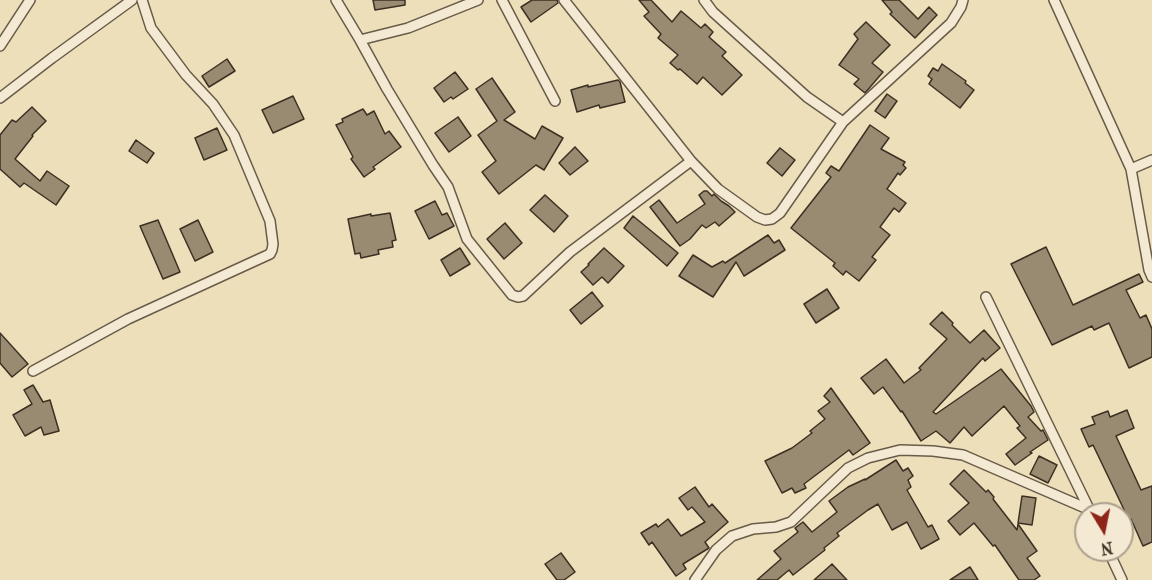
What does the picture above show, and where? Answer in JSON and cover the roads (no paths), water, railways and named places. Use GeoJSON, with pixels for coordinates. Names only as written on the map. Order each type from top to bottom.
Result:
{"type":"FeatureCollection","features":[{"type":"Feature","properties":{"kind":"street"},"geometry":{"type":"LineString","coordinates":[[0,46],[30,0]]}},
{"type":"Feature","properties":{"kind":"street"},"geometry":{"type":"LineString","coordinates":[[0,98],[132,0]]}},
{"type":"Feature","properties":{"kind":"street"},"geometry":{"type":"LineString","coordinates":[[33,371],[128,319],[270,254],[272,250],[270,221],[234,135],[213,104],[186,75],[151,28],[142,0]]}},
{"type":"Feature","properties":{"kind":"street"},"geometry":{"type":"LineString","coordinates":[[336,0],[448,188],[467,239],[512,295],[523,296],[570,252],[691,161]]}},
{"type":"Feature","properties":{"kind":"street"},"geometry":{"type":"LineString","coordinates":[[360,40],[408,28],[478,0]]}},
{"type":"Feature","properties":{"kind":"street"},"geometry":{"type":"LineString","coordinates":[[502,0],[555,101]]}},
{"type":"Feature","properties":{"kind":"street"},"geometry":{"type":"LineString","coordinates":[[564,0],[691,161],[718,189],[757,217],[765,220],[772,219],[780,213],[843,122],[951,22],[963,0]]}},
{"type":"Feature","properties":{"kind":"street"},"geometry":{"type":"LineString","coordinates":[[704,0],[713,12],[807,98],[843,122]]}},
{"type":"Feature","properties":{"kind":"street"},"geometry":{"type":"LineString","coordinates":[[1054,0],[1131,169],[1152,277]]}},
{"type":"Feature","properties":{"kind":"street"},"geometry":{"type":"LineString","coordinates":[[1131,169],[1152,160]]}},
{"type":"Feature","properties":{"kind":"street"},"geometry":{"type":"LineString","coordinates":[[986,297],[1086,502]]}},
{"type":"Feature","properties":{"kind":"street"},"geometry":{"type":"LineString","coordinates":[[695,580],[716,550],[732,536],[753,529],[776,527],[791,522],[848,468],[868,458],[900,450],[963,455],[1074,504]]}},
{"type":"Feature","properties":{"kind":"street"},"geometry":{"type":"LineString","coordinates":[[1114,562],[1122,580]]}}]}
